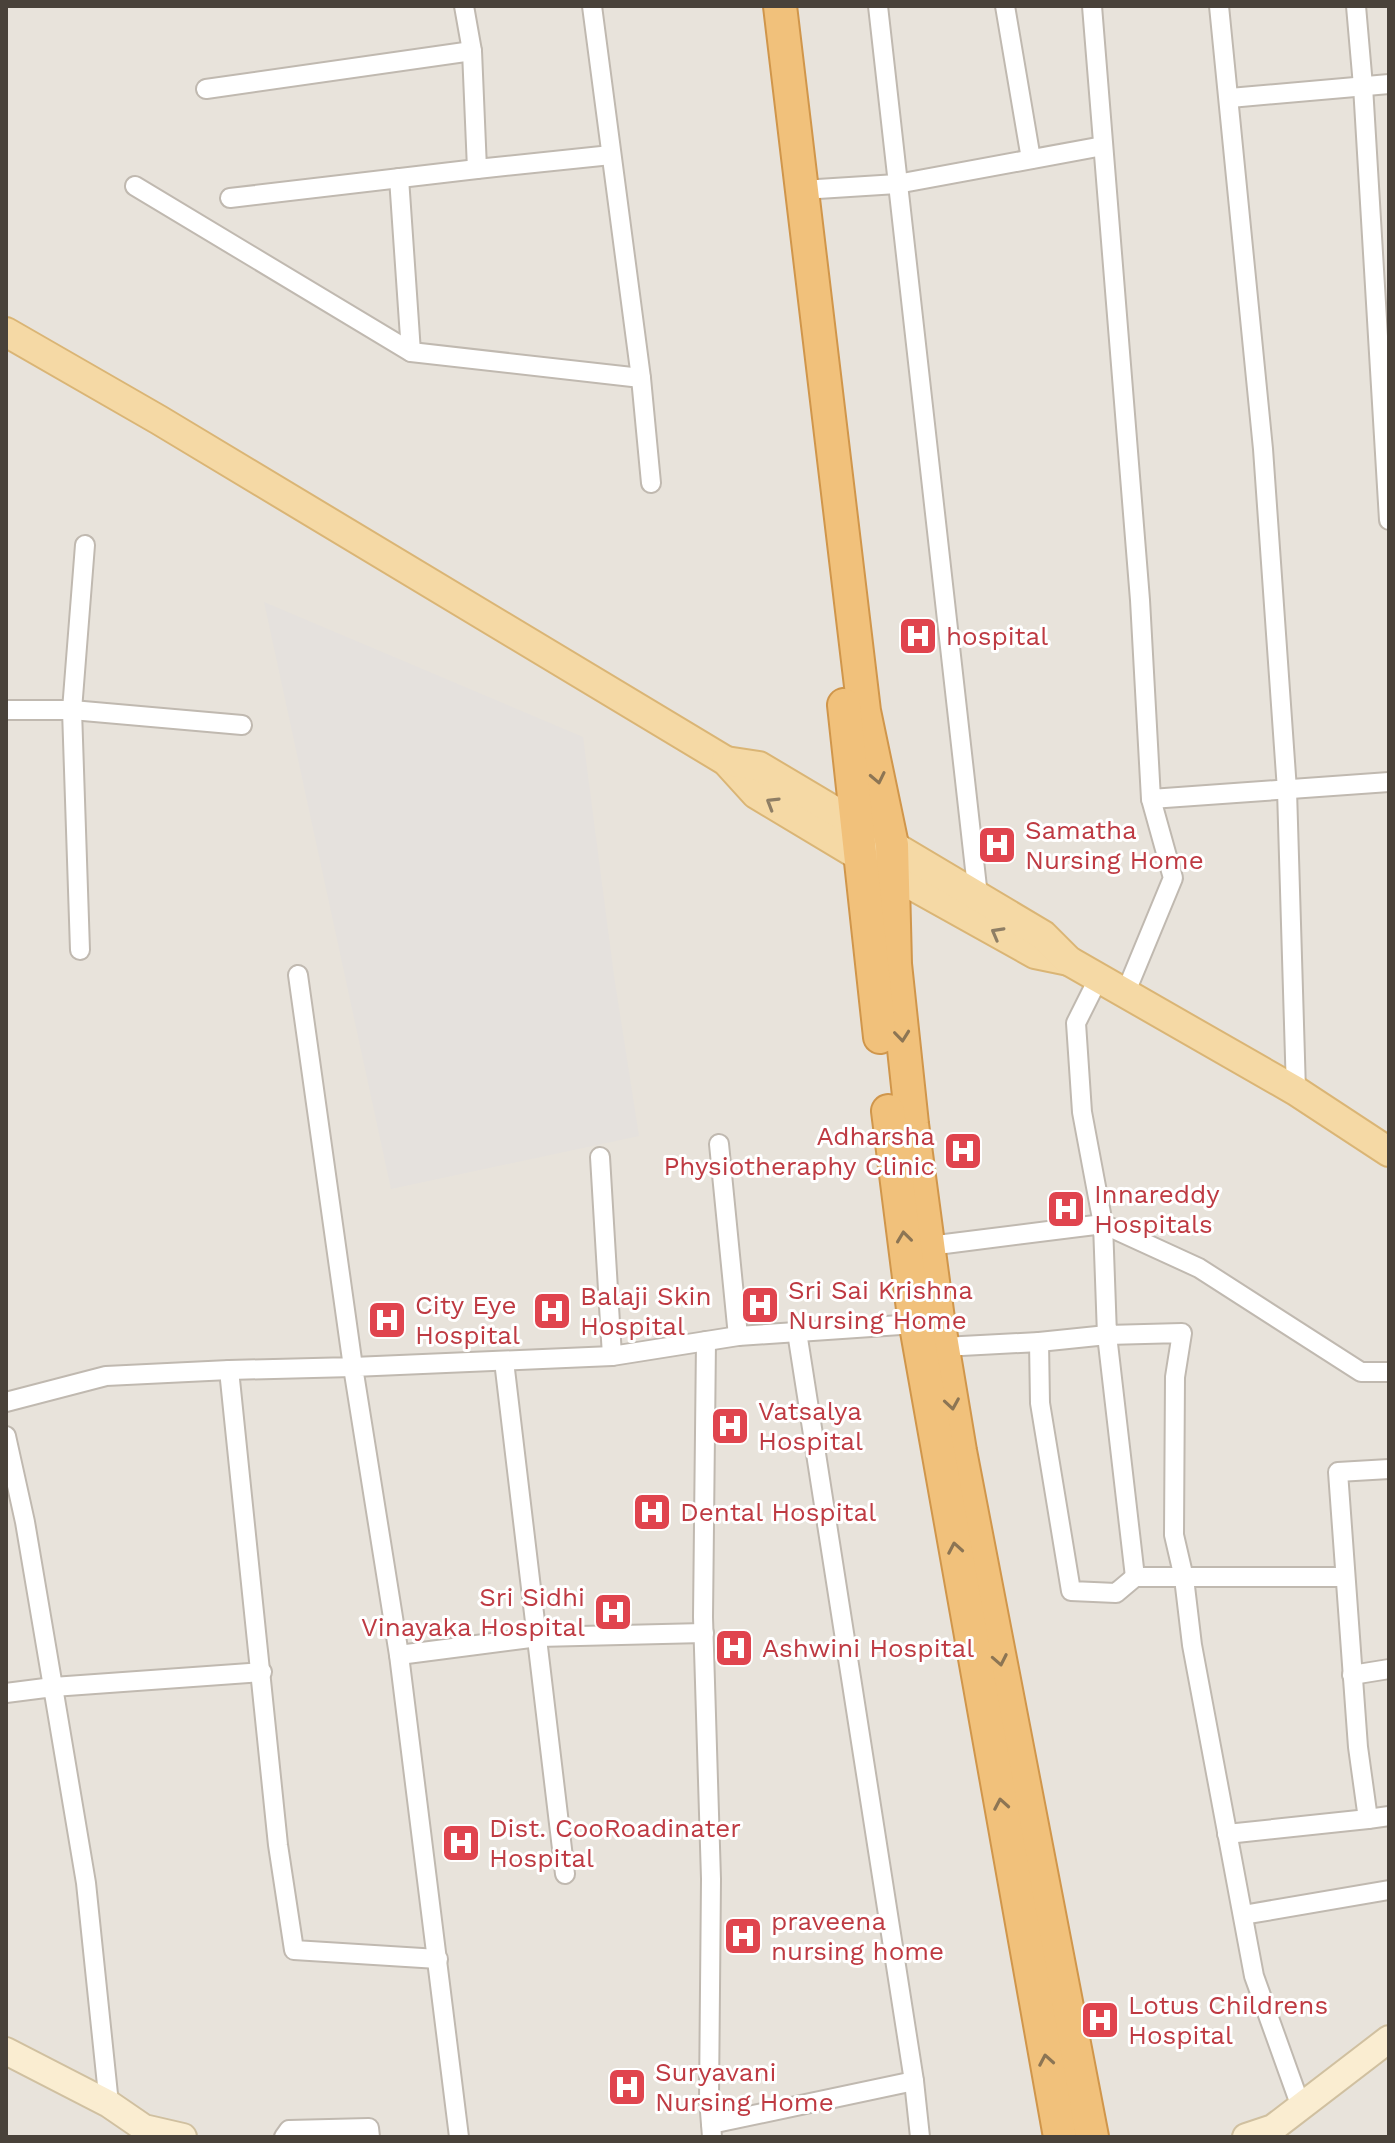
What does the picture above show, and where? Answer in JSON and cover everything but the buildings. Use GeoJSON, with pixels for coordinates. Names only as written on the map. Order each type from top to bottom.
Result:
{"type":"FeatureCollection","features":[{"type":"Feature","properties":{"kind":"highway"},"geometry":{"type":"LineString","coordinates":[[763,6],[915,1324],[1060,2137]]}},
{"type":"Feature","properties":{"kind":"highway"},"geometry":{"type":"LineString","coordinates":[[780,6],[864,711],[892,860],[896,979],[912,1124],[943,1347],[960,1451],[1092,2137]]}},
{"type":"Feature","properties":{"kind":"main road"},"geometry":{"type":"LineString","coordinates":[[6,332],[159,420],[726,761],[756,794],[861,857],[892,860],[978,896],[1043,935],[1069,961],[1296,1091],[1389,1152]]}},
{"type":"Feature","properties":{"kind":"main road"},"geometry":{"type":"LineString","coordinates":[[726,761],[759,766],[857,824],[892,860],[1035,954],[1069,961]]}},
{"type":"Feature","properties":{"kind":"street"},"geometry":{"type":"LineString","coordinates":[[464,6],[472,51],[477,169]]}},
{"type":"Feature","properties":{"kind":"street"},"geometry":{"type":"LineString","coordinates":[[592,6],[641,378],[651,483]]}},
{"type":"Feature","properties":{"kind":"street"},"geometry":{"type":"LineString","coordinates":[[878,6],[978,896]]}},
{"type":"Feature","properties":{"kind":"street"},"geometry":{"type":"LineString","coordinates":[[1005,6],[1031,159]]}},
{"type":"Feature","properties":{"kind":"street"},"geometry":{"type":"LineString","coordinates":[[1092,6],[1140,600],[1151,799],[1173,878],[1125,994]]}},
{"type":"Feature","properties":{"kind":"street"},"geometry":{"type":"LineString","coordinates":[[1219,6],[1263,449],[1287,790],[1296,1091]]}},
{"type":"Feature","properties":{"kind":"street"},"geometry":{"type":"LineString","coordinates":[[1356,6],[1389,520]]}},
{"type":"Feature","properties":{"kind":"street"},"geometry":{"type":"LineString","coordinates":[[206,89],[472,51]]}},
{"type":"Feature","properties":{"kind":"street"},"geometry":{"type":"LineString","coordinates":[[1230,98],[1389,84]]}},
{"type":"Feature","properties":{"kind":"street"},"geometry":{"type":"LineString","coordinates":[[802,190],[897,184],[1103,146]]}},
{"type":"Feature","properties":{"kind":"street"},"geometry":{"type":"LineString","coordinates":[[230,198],[611,155]]}},
{"type":"Feature","properties":{"kind":"street"},"geometry":{"type":"LineString","coordinates":[[399,178],[411,352]]}},
{"type":"Feature","properties":{"kind":"street"},"geometry":{"type":"LineString","coordinates":[[135,186],[411,352],[641,378]]}},
{"type":"Feature","properties":{"kind":"street"},"geometry":{"type":"LineString","coordinates":[[80,950],[72,710],[85,545]]}},
{"type":"Feature","properties":{"kind":"street"},"geometry":{"type":"LineString","coordinates":[[6,710],[72,710],[242,725]]}},
{"type":"Feature","properties":{"kind":"street"},"geometry":{"type":"LineString","coordinates":[[1151,799],[1389,782]]}},
{"type":"Feature","properties":{"kind":"street"},"geometry":{"type":"LineString","coordinates":[[298,975],[353,1367],[399,1655],[459,2137]]}},
{"type":"Feature","properties":{"kind":"street"},"geometry":{"type":"LineString","coordinates":[[1098,979],[1076,1023],[1082,1112],[1103,1224],[1107,1335],[1135,1577]]}},
{"type":"Feature","properties":{"kind":"street"},"geometry":{"type":"LineString","coordinates":[[719,1144],[738,1336]]}},
{"type":"Feature","properties":{"kind":"street"},"geometry":{"type":"LineString","coordinates":[[600,1157],[612,1356]]}},
{"type":"Feature","properties":{"kind":"street"},"geometry":{"type":"LineString","coordinates":[[929,1246],[1103,1224],[1199,1268],[1361,1372],[1389,1372]]}},
{"type":"Feature","properties":{"kind":"street"},"geometry":{"type":"LineString","coordinates":[[6,1402],[106,1376],[612,1356],[738,1336],[915,1324]]}},
{"type":"Feature","properties":{"kind":"street"},"geometry":{"type":"LineString","coordinates":[[797,1332],[914,2081],[920,2137]]}},
{"type":"Feature","properties":{"kind":"street"},"geometry":{"type":"LineString","coordinates":[[943,1347],[1182,1333],[1175,1377],[1174,1535],[1254,1976],[1301,2107]]}},
{"type":"Feature","properties":{"kind":"street"},"geometry":{"type":"LineString","coordinates":[[706,1341],[704,1633],[711,1879],[709,2099],[712,2130],[914,2081]]}},
{"type":"Feature","properties":{"kind":"street"},"geometry":{"type":"LineString","coordinates":[[1039,1342],[1040,1403],[1071,1591],[1116,1593],[1135,1577],[1345,1577]]}},
{"type":"Feature","properties":{"kind":"street"},"geometry":{"type":"LineString","coordinates":[[504,1361],[565,1874]]}},
{"type":"Feature","properties":{"kind":"street"},"geometry":{"type":"LineString","coordinates":[[229,1370],[278,1845],[294,1950],[438,1959]]}},
{"type":"Feature","properties":{"kind":"street"},"geometry":{"type":"LineString","coordinates":[[6,1436],[25,1522],[86,1883],[109,2104]]}},
{"type":"Feature","properties":{"kind":"street"},"geometry":{"type":"LineString","coordinates":[[1368,1819],[1352,1675],[1338,1472],[1389,1469]]}},
{"type":"Feature","properties":{"kind":"street"},"geometry":{"type":"LineString","coordinates":[[399,1655],[538,1637],[704,1633]]}},
{"type":"Feature","properties":{"kind":"street"},"geometry":{"type":"LineString","coordinates":[[1352,1675],[1389,1669]]}},
{"type":"Feature","properties":{"kind":"street"},"geometry":{"type":"LineString","coordinates":[[6,1693],[262,1672]]}},
{"type":"Feature","properties":{"kind":"street"},"geometry":{"type":"LineString","coordinates":[[1227,1834],[1389,1816]]}},
{"type":"Feature","properties":{"kind":"street"},"geometry":{"type":"LineString","coordinates":[[1243,1915],[1389,1890]]}},
{"type":"Feature","properties":{"kind":"street"},"geometry":{"type":"LineString","coordinates":[[1246,2137],[1274,2133],[1301,2107],[1389,2039]]}},
{"type":"Feature","properties":{"kind":"street"},"geometry":{"type":"LineString","coordinates":[[6,2051],[109,2104],[142,2132],[183,2137]]}},
{"type":"Feature","properties":{"kind":"street"},"geometry":{"type":"LineString","coordinates":[[284,2137],[289,2130],[369,2128],[370,2137]]}},
{"type":"Feature","properties":{"kind":"shaded area"},"geometry":{"type":"Polygon","coordinates":[[[6,6],[1389,6],[1389,2137],[6,2137],[6,6]]]}},
{"type":"Feature","properties":{"kind":"shaded area"},"geometry":{"type":"Polygon","coordinates":[[[264,602],[583,737],[614,976],[639,1136],[391,1189],[264,602]]]}},
{"type":"Feature","properties":{"kind":"place","name":"hospital"},"geometry":{"type":"Point","coordinates":[918,636]}},
{"type":"Feature","properties":{"kind":"place","name":"Samatha Nursing Home"},"geometry":{"type":"Point","coordinates":[997,845]}},
{"type":"Feature","properties":{"kind":"place","name":"Adharsha Physiotheraphy Clinic"},"geometry":{"type":"Point","coordinates":[963,1151]}},
{"type":"Feature","properties":{"kind":"place","name":"Innareddy Hospitals"},"geometry":{"type":"Point","coordinates":[1066,1209]}},
{"type":"Feature","properties":{"kind":"place","name":"Sri Sai Krishna Nursing Home"},"geometry":{"type":"Point","coordinates":[760,1305]}},
{"type":"Feature","properties":{"kind":"place","name":"Balaji Skin Hospital"},"geometry":{"type":"Point","coordinates":[552,1311]}},
{"type":"Feature","properties":{"kind":"place","name":"City Eye Hospital"},"geometry":{"type":"Point","coordinates":[387,1320]}},
{"type":"Feature","properties":{"kind":"place","name":"Vatsalya Hospital"},"geometry":{"type":"Point","coordinates":[730,1426]}},
{"type":"Feature","properties":{"kind":"place","name":"Dental Hospital"},"geometry":{"type":"Point","coordinates":[652,1512]}},
{"type":"Feature","properties":{"kind":"place","name":"Sri Sidhi Vinayaka Hospital"},"geometry":{"type":"Point","coordinates":[613,1612]}},
{"type":"Feature","properties":{"kind":"place","name":"Ashwini Hospital"},"geometry":{"type":"Point","coordinates":[734,1648]}},
{"type":"Feature","properties":{"kind":"place","name":"Dist. CooRoadinater Hospital"},"geometry":{"type":"Point","coordinates":[461,1843]}},
{"type":"Feature","properties":{"kind":"place","name":"praveena nursing home"},"geometry":{"type":"Point","coordinates":[743,1936]}},
{"type":"Feature","properties":{"kind":"place","name":"Lotus Childrens Hospital"},"geometry":{"type":"Point","coordinates":[1100,2020]}},
{"type":"Feature","properties":{"kind":"place","name":"Suryavani Nursing Home"},"geometry":{"type":"Point","coordinates":[627,2087]}}]}
